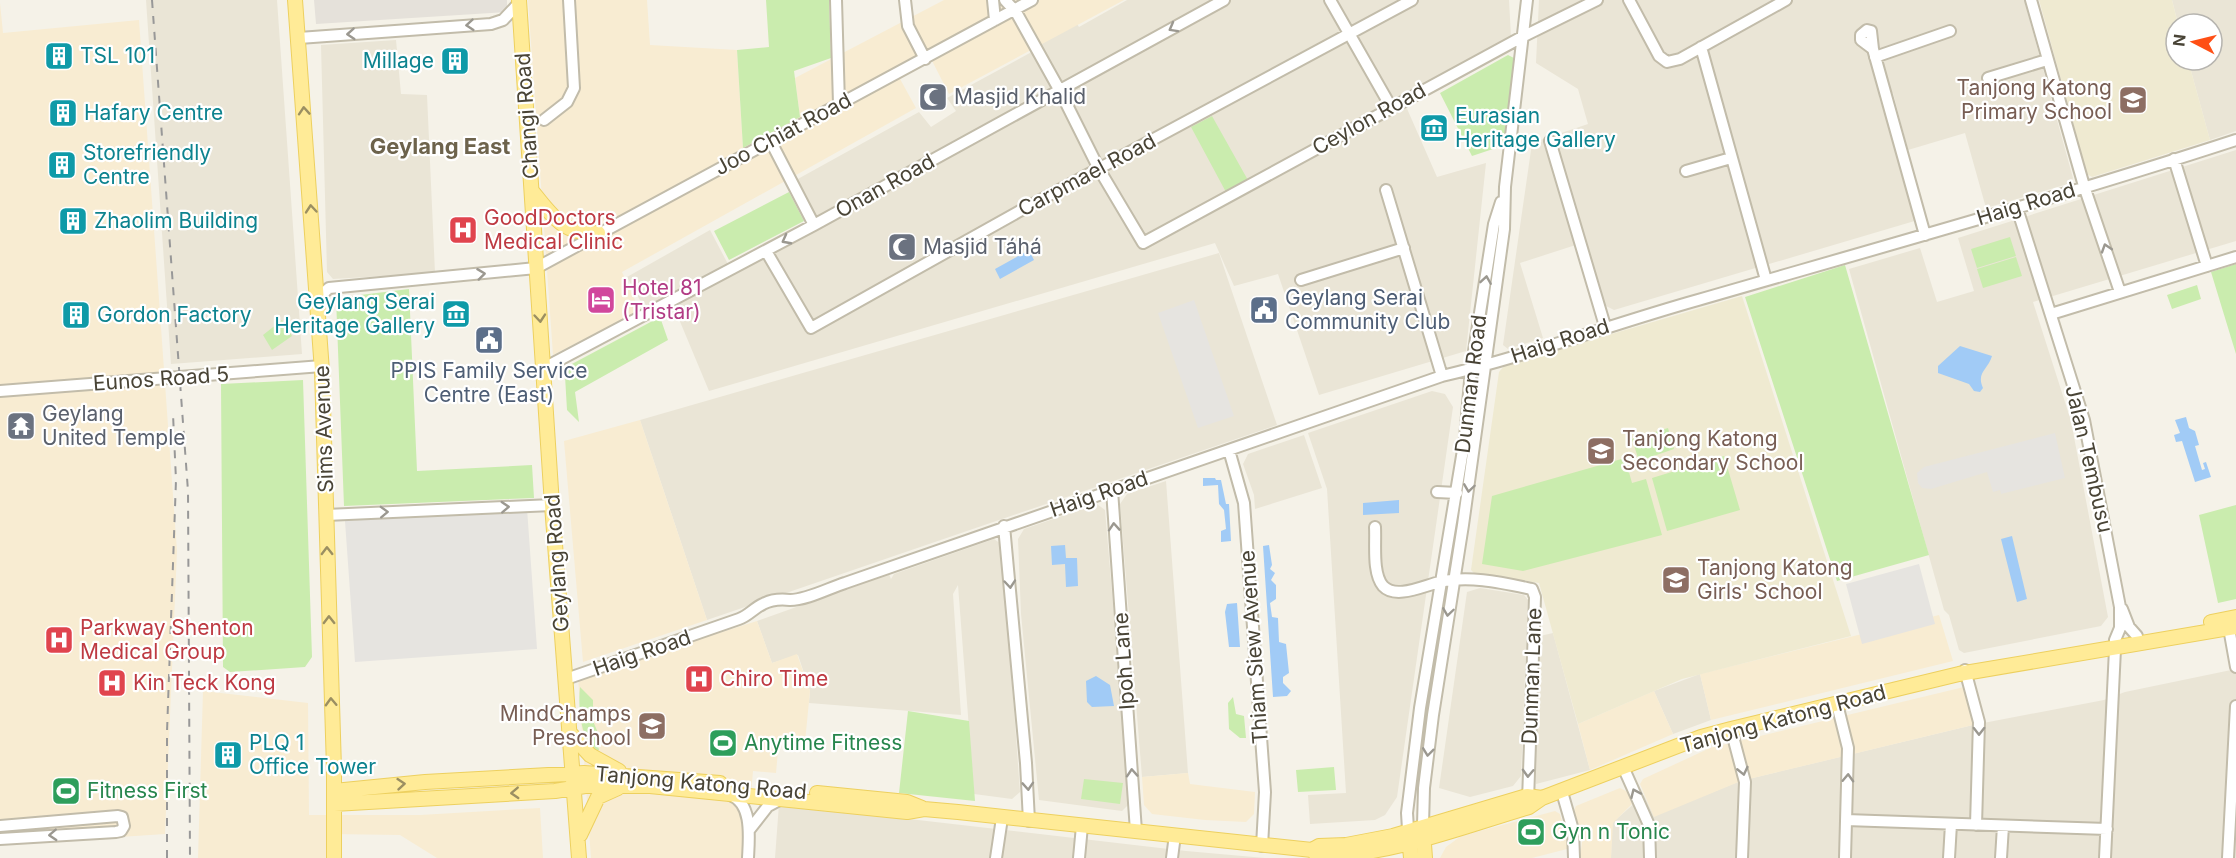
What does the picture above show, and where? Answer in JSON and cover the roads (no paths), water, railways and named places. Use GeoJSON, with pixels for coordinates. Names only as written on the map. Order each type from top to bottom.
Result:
{"type":"FeatureCollection","features":[{"type":"Feature","properties":{"kind":"main road","name":"Sims Avenue"},"geometry":{"type":"LineString","coordinates":[[295,0],[322,366],[334,858]]}},
{"type":"Feature","properties":{"kind":"main road","name":"Changi Road"},"geometry":{"type":"LineString","coordinates":[[520,1],[536,268]]}},
{"type":"Feature","properties":{"kind":"main road"},"geometry":{"type":"LineString","coordinates":[[532,191],[551,215],[566,229],[585,234],[598,233]]}},
{"type":"Feature","properties":{"kind":"main road","name":"Geylang Road"},"geometry":{"type":"LineString","coordinates":[[536,268],[579,858]]}},
{"type":"Feature","properties":{"kind":"main road","name":"Tanjong Katong Road"},"geometry":{"type":"LineString","coordinates":[[334,797],[573,781],[624,780],[907,802],[924,809],[1351,855],[1416,833],[1562,792],[1683,744],[1731,729],[1964,673],[2234,624]]}},
{"type":"Feature","properties":{"kind":"main road","name":"Tanjong Katong Road"},"geometry":{"type":"LineString","coordinates":[[2115,645],[2137,636],[2234,624]]}},
{"type":"Feature","properties":{"kind":"main road"},"geometry":{"type":"LineString","coordinates":[[569,732],[590,755],[624,780],[598,797],[578,840]]}},
{"type":"Feature","properties":{"kind":"main road","name":"Tanjong Katong Road"},"geometry":{"type":"LineString","coordinates":[[624,780],[907,812],[924,809]]}},
{"type":"Feature","properties":{"kind":"main road","name":"Dunman Road"},"geometry":{"type":"LineString","coordinates":[[1411,858],[1416,833]]}},
{"type":"Feature","properties":{"kind":"main road","name":"Dunman Road"},"geometry":{"type":"LineString","coordinates":[[1416,833],[1425,858]]}},
{"type":"Feature","properties":{"kind":"street"},"geometry":{"type":"LineString","coordinates":[[544,120],[567,102],[574,87],[569,0]]}},
{"type":"Feature","properties":{"kind":"street"},"geometry":{"type":"LineString","coordinates":[[836,0],[839,104]]}},
{"type":"Feature","properties":{"kind":"street"},"geometry":{"type":"LineString","coordinates":[[905,0],[907,21],[925,59]]}},
{"type":"Feature","properties":{"kind":"street"},"geometry":{"type":"LineString","coordinates":[[993,0],[995,20]]}},
{"type":"Feature","properties":{"kind":"street"},"geometry":{"type":"LineString","coordinates":[[1005,0],[1014,10],[1060,91],[1099,169]]}},
{"type":"Feature","properties":{"kind":"street","name":"Joo Chiat Road"},"geometry":{"type":"LineString","coordinates":[[536,268],[1032,0]]}},
{"type":"Feature","properties":{"kind":"street","name":"Onan Road"},"geometry":{"type":"LineString","coordinates":[[544,368],[766,251],[1224,0]]}},
{"type":"Feature","properties":{"kind":"street"},"geometry":{"type":"LineString","coordinates":[[1330,0],[1391,107]]}},
{"type":"Feature","properties":{"kind":"street","name":"Carpmael Road"},"geometry":{"type":"LineString","coordinates":[[766,251],[811,328],[1412,0]]}},
{"type":"Feature","properties":{"kind":"street","name":"Dunman Road"},"geometry":{"type":"LineString","coordinates":[[1416,833],[1407,813],[1414,753],[1448,580],[1486,365],[1504,229],[1505,187],[1527,0]]}},
{"type":"Feature","properties":{"kind":"street","name":"Ceylon Road"},"geometry":{"type":"LineString","coordinates":[[1099,169],[1143,243],[1391,107],[1597,0]]}},
{"type":"Feature","properties":{"kind":"street"},"geometry":{"type":"LineString","coordinates":[[1629,0],[1659,56],[1667,62],[1680,59],[1786,0]]}},
{"type":"Feature","properties":{"kind":"street"},"geometry":{"type":"LineString","coordinates":[[2031,0],[2084,186],[2120,292]]}},
{"type":"Feature","properties":{"kind":"street"},"geometry":{"type":"LineString","coordinates":[[298,38],[491,24],[503,20],[520,1]]}},
{"type":"Feature","properties":{"kind":"street"},"geometry":{"type":"LineString","coordinates":[[1924,235],[1874,53],[1950,31]]}},
{"type":"Feature","properties":{"kind":"street"},"geometry":{"type":"LineString","coordinates":[[1701,47],[1716,117],[1731,158],[1766,280]]}},
{"type":"Feature","properties":{"kind":"street"},"geometry":{"type":"LineString","coordinates":[[1988,78],[2047,60]]}},
{"type":"Feature","properties":{"kind":"street"},"geometry":{"type":"LineString","coordinates":[[770,140],[813,225]]}},
{"type":"Feature","properties":{"kind":"street","name":"Haig Road"},"geometry":{"type":"LineString","coordinates":[[566,679],[1442,376],[1471,370],[1605,326],[2017,208],[2236,140]]}},
{"type":"Feature","properties":{"kind":"street"},"geometry":{"type":"LineString","coordinates":[[1550,141],[1605,326]]}},
{"type":"Feature","properties":{"kind":"street"},"geometry":{"type":"LineString","coordinates":[[1686,171],[1731,158]]}},
{"type":"Feature","properties":{"kind":"street"},"geometry":{"type":"LineString","coordinates":[[2174,159],[2207,266]]}},
{"type":"Feature","properties":{"kind":"street","name":"Dunman Road"},"geometry":{"type":"LineString","coordinates":[[1416,833],[1428,749],[1471,370],[1494,224],[1505,187]]}},
{"type":"Feature","properties":{"kind":"street"},"geometry":{"type":"LineString","coordinates":[[1386,190],[1442,376]]}},
{"type":"Feature","properties":{"kind":"street","name":"Jalan Tembusu"},"geometry":{"type":"LineString","coordinates":[[2017,208],[2084,420],[2120,607]]}},
{"type":"Feature","properties":{"kind":"street"},"geometry":{"type":"LineString","coordinates":[[1301,280],[1404,248]]}},
{"type":"Feature","properties":{"kind":"street"},"geometry":{"type":"LineString","coordinates":[[2051,314],[2236,257]]}},
{"type":"Feature","properties":{"kind":"street"},"geometry":{"type":"LineString","coordinates":[[318,298],[329,288],[536,268]]}},
{"type":"Feature","properties":{"kind":"street","name":"Eunos Road 5"},"geometry":{"type":"LineString","coordinates":[[0,391],[322,366]]}},
{"type":"Feature","properties":{"kind":"street","name":"Thiam Siew Avenue"},"geometry":{"type":"LineString","coordinates":[[1229,450],[1244,503],[1265,792],[1262,846]]}},
{"type":"Feature","properties":{"kind":"street","name":"Ipoh Lane"},"geometry":{"type":"LineString","coordinates":[[1112,490],[1136,831]]}},
{"type":"Feature","properties":{"kind":"street"},"geometry":{"type":"LineString","coordinates":[[1437,492],[1457,493]]}},
{"type":"Feature","properties":{"kind":"street"},"geometry":{"type":"LineString","coordinates":[[326,515],[552,505]]}},
{"type":"Feature","properties":{"kind":"street"},"geometry":{"type":"LineString","coordinates":[[1004,526],[1026,763],[1029,821]]}},
{"type":"Feature","properties":{"kind":"street"},"geometry":{"type":"LineString","coordinates":[[1375,527],[1378,576],[1390,591],[1399,592],[1448,580]]}},
{"type":"Feature","properties":{"kind":"street","name":"Dunman Lane"},"geometry":{"type":"LineString","coordinates":[[1448,580],[1532,589],[1535,597],[1528,801]]}},
{"type":"Feature","properties":{"kind":"street"},"geometry":{"type":"LineString","coordinates":[[2120,607],[2129,627],[2137,636]]}},
{"type":"Feature","properties":{"kind":"street"},"geometry":{"type":"LineString","coordinates":[[2105,858],[2115,645],[2120,628],[2120,607]]}},
{"type":"Feature","properties":{"kind":"street"},"geometry":{"type":"LineString","coordinates":[[2234,624],[2236,667]]}},
{"type":"Feature","properties":{"kind":"street"},"geometry":{"type":"LineString","coordinates":[[1964,673],[1979,722],[1976,825]]}},
{"type":"Feature","properties":{"kind":"street"},"geometry":{"type":"LineString","coordinates":[[1837,704],[1848,748],[1845,858]]}},
{"type":"Feature","properties":{"kind":"street"},"geometry":{"type":"LineString","coordinates":[[2228,858],[2236,706]]}},
{"type":"Feature","properties":{"kind":"street"},"geometry":{"type":"LineString","coordinates":[[1731,729],[1745,782],[1742,858]]}},
{"type":"Feature","properties":{"kind":"street"},"geometry":{"type":"LineString","coordinates":[[1624,769],[1649,825],[1650,858]]}},
{"type":"Feature","properties":{"kind":"street"},"geometry":{"type":"LineString","coordinates":[[724,792],[736,797],[742,803],[750,829],[748,858]]}},
{"type":"Feature","properties":{"kind":"street"},"geometry":{"type":"LineString","coordinates":[[1562,792],[1574,830],[1574,858]]}},
{"type":"Feature","properties":{"kind":"street"},"geometry":{"type":"LineString","coordinates":[[750,829],[768,806],[782,799]]}},
{"type":"Feature","properties":{"kind":"street"},"geometry":{"type":"LineString","coordinates":[[0,826],[118,816],[122,817],[124,826],[122,831],[116,832],[0,839]]}},
{"type":"Feature","properties":{"kind":"street"},"geometry":{"type":"LineString","coordinates":[[996,858],[1002,818]]}},
{"type":"Feature","properties":{"kind":"street"},"geometry":{"type":"LineString","coordinates":[[1846,820],[2107,829]]}},
{"type":"Feature","properties":{"kind":"street"},"geometry":{"type":"LineString","coordinates":[[1948,858],[1951,824]]}},
{"type":"Feature","properties":{"kind":"street"},"geometry":{"type":"LineString","coordinates":[[1079,858],[1082,826]]}},
{"type":"Feature","properties":{"kind":"street"},"geometry":{"type":"LineString","coordinates":[[2001,858],[2003,826]]}},
{"type":"Feature","properties":{"kind":"street"},"geometry":{"type":"LineString","coordinates":[[1172,858],[1175,835]]}},
{"type":"Feature","properties":{"kind":"water"},"geometry":{"type":"Polygon","coordinates":[[[1029,250],[1034,260],[1000,279],[995,269],[1029,250]]]}},
{"type":"Feature","properties":{"kind":"water"},"geometry":{"type":"Polygon","coordinates":[[[1960,346],[1992,356],[1981,378],[1983,388],[1980,392],[1974,391],[1969,384],[1938,373],[1938,366],[1960,346]]]}},
{"type":"Feature","properties":{"kind":"water"},"geometry":{"type":"Polygon","coordinates":[[[2186,417],[2189,428],[2195,431],[2199,445],[2195,446],[2202,470],[2205,469],[2203,463],[2206,462],[2211,477],[2195,482],[2182,441],[2176,442],[2174,435],[2180,433],[2175,420],[2186,417]]]}},
{"type":"Feature","properties":{"kind":"water"},"geometry":{"type":"Polygon","coordinates":[[[1203,478],[1221,480],[1226,504],[1229,504],[1231,541],[1221,542],[1221,531],[1226,529],[1224,510],[1219,504],[1218,485],[1203,486],[1203,478]]]}},
{"type":"Feature","properties":{"kind":"water"},"geometry":{"type":"Polygon","coordinates":[[[1399,500],[1399,513],[1363,515],[1363,503],[1399,500]]]}},
{"type":"Feature","properties":{"kind":"water"},"geometry":{"type":"Polygon","coordinates":[[[2012,536],[2027,599],[2017,602],[2001,539],[2012,536]]]}},
{"type":"Feature","properties":{"kind":"water"},"geometry":{"type":"Polygon","coordinates":[[[1065,545],[1066,558],[1077,558],[1078,586],[1066,587],[1065,564],[1052,565],[1051,546],[1065,545]]]}},
{"type":"Feature","properties":{"kind":"water"},"geometry":{"type":"Polygon","coordinates":[[[1269,545],[1272,565],[1270,569],[1275,573],[1271,580],[1276,585],[1276,599],[1270,603],[1272,617],[1278,618],[1279,642],[1286,644],[1289,673],[1283,677],[1283,683],[1291,691],[1287,696],[1273,697],[1263,546],[1269,545]]]}},
{"type":"Feature","properties":{"kind":"water"},"geometry":{"type":"Polygon","coordinates":[[[1237,603],[1240,647],[1229,647],[1225,612],[1227,604],[1237,603]]]}},
{"type":"Feature","properties":{"kind":"water"},"geometry":{"type":"Polygon","coordinates":[[[1096,676],[1110,685],[1114,706],[1092,707],[1087,702],[1086,681],[1096,676]]]}},
{"type":"Feature","properties":{"kind":"railway"},"geometry":{"type":"LineString","coordinates":[[152,0],[188,491],[190,858]]}},
{"type":"Feature","properties":{"kind":"railway"},"geometry":{"type":"LineString","coordinates":[[167,858],[167,732],[176,480],[173,414]]}},
{"type":"Feature","properties":{"kind":"place","name":"TSL 101"},"geometry":{"type":"Point","coordinates":[59,56]}},
{"type":"Feature","properties":{"kind":"place","name":"Millage"},"geometry":{"type":"Point","coordinates":[455,61]}},
{"type":"Feature","properties":{"kind":"place","name":"Masjid Khalid"},"geometry":{"type":"Point","coordinates":[933,97]}},
{"type":"Feature","properties":{"kind":"place","name":"Tanjong Katong Primary School"},"geometry":{"type":"Point","coordinates":[2133,100]}},
{"type":"Feature","properties":{"kind":"place","name":"Hafary Centre"},"geometry":{"type":"Point","coordinates":[63,113]}},
{"type":"Feature","properties":{"kind":"place","name":"Eurasian Heritage Gallery"},"geometry":{"type":"Point","coordinates":[1434,128]}},
{"type":"Feature","properties":{"kind":"place","name":"Storefriendly Centre"},"geometry":{"type":"Point","coordinates":[62,165]}},
{"type":"Feature","properties":{"kind":"place","name":"Zhaolim Building"},"geometry":{"type":"Point","coordinates":[73,221]}},
{"type":"Feature","properties":{"kind":"place","name":"GoodDoctors Medical Clinic"},"geometry":{"type":"Point","coordinates":[463,230]}},
{"type":"Feature","properties":{"kind":"place","name":"Masjid Táhá"},"geometry":{"type":"Point","coordinates":[902,247]}},
{"type":"Feature","properties":{"kind":"place","name":"Hotel 81 (Tristar)"},"geometry":{"type":"Point","coordinates":[601,300]}},
{"type":"Feature","properties":{"kind":"place","name":"Geylang Serai Community Club"},"geometry":{"type":"Point","coordinates":[1264,310]}},
{"type":"Feature","properties":{"kind":"place","name":"Geylang Serai Heritage Gallery"},"geometry":{"type":"Point","coordinates":[456,314]}},
{"type":"Feature","properties":{"kind":"place","name":"Gordon Factory"},"geometry":{"type":"Point","coordinates":[76,315]}},
{"type":"Feature","properties":{"kind":"place","name":"PPIS Family Service Centre (East)"},"geometry":{"type":"Point","coordinates":[489,340]}},
{"type":"Feature","properties":{"kind":"place","name":"Geylang United Temple"},"geometry":{"type":"Point","coordinates":[21,426]}},
{"type":"Feature","properties":{"kind":"place","name":"Tanjong Katong Secondary School"},"geometry":{"type":"Point","coordinates":[1601,451]}},
{"type":"Feature","properties":{"kind":"place","name":"Tanjong Katong Girls' School"},"geometry":{"type":"Point","coordinates":[1676,580]}},
{"type":"Feature","properties":{"kind":"place","name":"Parkway Shenton Medical Group"},"geometry":{"type":"Point","coordinates":[59,640]}},
{"type":"Feature","properties":{"kind":"place","name":"Chiro Time"},"geometry":{"type":"Point","coordinates":[699,679]}},
{"type":"Feature","properties":{"kind":"place","name":"Kin Teck Kong"},"geometry":{"type":"Point","coordinates":[112,683]}},
{"type":"Feature","properties":{"kind":"place","name":"MindChamps Preschool"},"geometry":{"type":"Point","coordinates":[652,726]}},
{"type":"Feature","properties":{"kind":"place","name":"Anytime Fitness"},"geometry":{"type":"Point","coordinates":[723,743]}},
{"type":"Feature","properties":{"kind":"place","name":"PLQ 1 Office Tower"},"geometry":{"type":"Point","coordinates":[228,755]}},
{"type":"Feature","properties":{"kind":"place","name":"Fitness First"},"geometry":{"type":"Point","coordinates":[66,791]}},
{"type":"Feature","properties":{"kind":"place","name":"Gyn n Tonic"},"geometry":{"type":"Point","coordinates":[1531,832]}},
{"type":"Feature","properties":{"kind":"district","name":"Geylang East"},"geometry":{"type":"Point","coordinates":[440,146]}}]}
